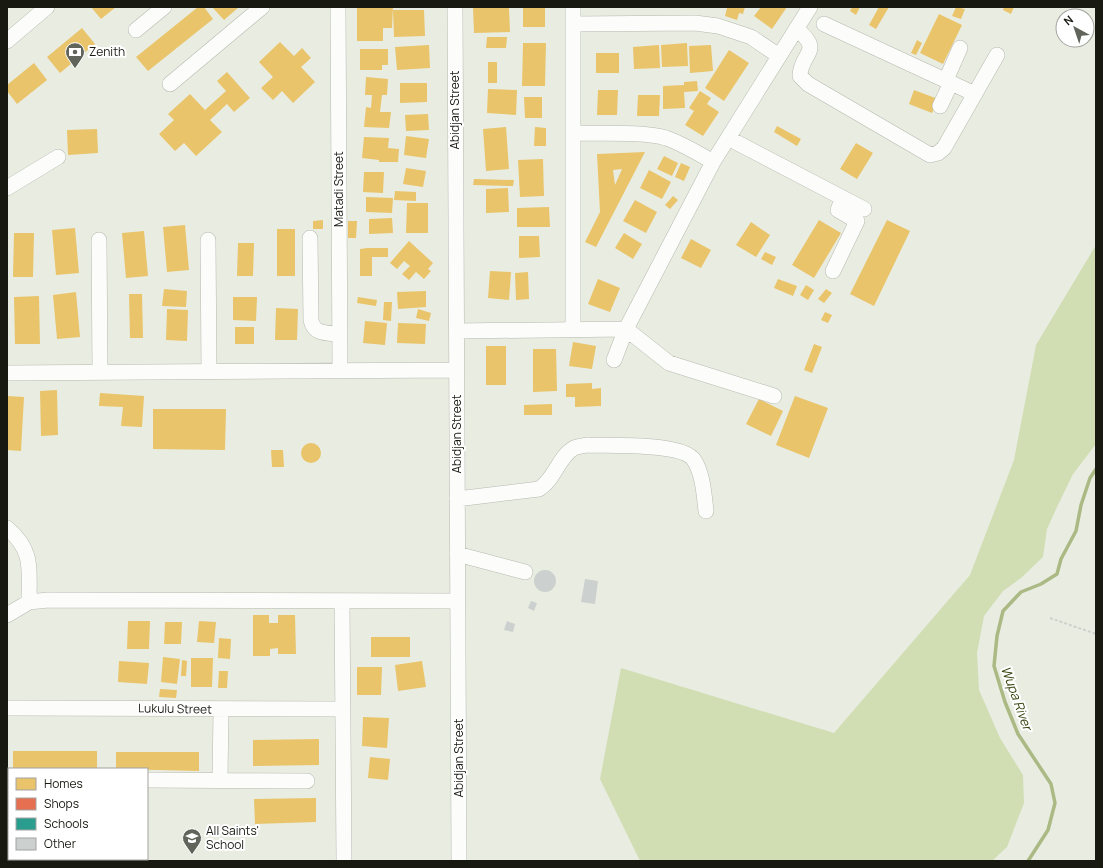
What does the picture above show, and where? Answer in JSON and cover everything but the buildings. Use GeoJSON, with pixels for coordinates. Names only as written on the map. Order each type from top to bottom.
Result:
{"type":"FeatureCollection","features":[{"type":"Feature","properties":{"kind":"street"},"geometry":{"type":"LineString","coordinates":[[7,41],[47,7]]}},
{"type":"Feature","properties":{"kind":"street"},"geometry":{"type":"LineString","coordinates":[[136,30],[164,7]]}},
{"type":"Feature","properties":{"kind":"street"},"geometry":{"type":"LineString","coordinates":[[170,84],[262,7]]}},
{"type":"Feature","properties":{"kind":"street","name":"Matadi Street"},"geometry":{"type":"LineString","coordinates":[[338,7],[340,370]]}},
{"type":"Feature","properties":{"kind":"street","name":"Abidjan Street"},"geometry":{"type":"LineString","coordinates":[[455,7],[459,861]]}},
{"type":"Feature","properties":{"kind":"street"},"geometry":{"type":"LineString","coordinates":[[573,7],[573,329]]}},
{"type":"Feature","properties":{"kind":"street"},"geometry":{"type":"LineString","coordinates":[[614,360],[626,328],[713,162],[810,7]]}},
{"type":"Feature","properties":{"kind":"street"},"geometry":{"type":"LineString","coordinates":[[573,24],[695,23],[718,26],[751,37],[779,56]]}},
{"type":"Feature","properties":{"kind":"street"},"geometry":{"type":"LineString","coordinates":[[824,24],[975,94]]}},
{"type":"Feature","properties":{"kind":"street"},"geometry":{"type":"LineString","coordinates":[[796,29],[806,37],[810,45],[810,53],[800,67],[800,76],[808,84],[930,155],[938,153],[944,148],[997,55]]}},
{"type":"Feature","properties":{"kind":"street"},"geometry":{"type":"LineString","coordinates":[[940,106],[960,48]]}},
{"type":"Feature","properties":{"kind":"street"},"geometry":{"type":"LineString","coordinates":[[574,133],[646,135],[665,138],[684,146],[713,162]]}},
{"type":"Feature","properties":{"kind":"street"},"geometry":{"type":"LineString","coordinates":[[728,138],[864,209]]}},
{"type":"Feature","properties":{"kind":"street"},"geometry":{"type":"LineString","coordinates":[[7,188],[58,157]]}},
{"type":"Feature","properties":{"kind":"street"},"geometry":{"type":"LineString","coordinates":[[833,271],[857,221],[838,210],[843,198]]}},
{"type":"Feature","properties":{"kind":"street"},"geometry":{"type":"LineString","coordinates":[[310,238],[310,320],[312,327],[319,332],[340,334]]}},
{"type":"Feature","properties":{"kind":"street"},"geometry":{"type":"LineString","coordinates":[[99,240],[100,372]]}},
{"type":"Feature","properties":{"kind":"street"},"geometry":{"type":"LineString","coordinates":[[208,240],[209,372]]}},
{"type":"Feature","properties":{"kind":"street"},"geometry":{"type":"LineString","coordinates":[[457,331],[626,328],[669,363],[774,396]]}},
{"type":"Feature","properties":{"kind":"street"},"geometry":{"type":"LineString","coordinates":[[7,373],[456,370]]}},
{"type":"Feature","properties":{"kind":"street"},"geometry":{"type":"LineString","coordinates":[[457,499],[539,489],[547,484],[565,456],[574,448],[587,445],[671,448],[684,452],[694,460],[703,486],[706,511]]}},
{"type":"Feature","properties":{"kind":"street"},"geometry":{"type":"LineString","coordinates":[[7,528],[20,539],[29,559],[30,602]]}},
{"type":"Feature","properties":{"kind":"street"},"geometry":{"type":"LineString","coordinates":[[457,554],[525,572]]}},
{"type":"Feature","properties":{"kind":"street"},"geometry":{"type":"LineString","coordinates":[[7,616],[30,602],[48,600],[190,599],[458,601]]}},
{"type":"Feature","properties":{"kind":"street"},"geometry":{"type":"LineString","coordinates":[[342,601],[344,861]]}},
{"type":"Feature","properties":{"kind":"street","name":"Lukulu Street"},"geometry":{"type":"LineString","coordinates":[[7,708],[221,710],[343,709]]}},
{"type":"Feature","properties":{"kind":"street"},"geometry":{"type":"LineString","coordinates":[[220,780],[221,710]]}},
{"type":"Feature","properties":{"kind":"street"},"geometry":{"type":"LineString","coordinates":[[148,780],[307,781]]}},
{"type":"Feature","properties":{"kind":"path"},"geometry":{"type":"LineString","coordinates":[[1050,618],[1096,634]]}},
{"type":"Feature","properties":{"kind":"green space"},"geometry":{"type":"Polygon","coordinates":[[[1096,245],[1096,444],[1073,474],[1057,507],[1047,529],[1043,557],[1021,578],[1003,591],[984,616],[977,653],[979,690],[1000,738],[1023,775],[1024,803],[1007,847],[992,861],[640,861],[600,779],[621,668],[834,733],[970,575],[1014,460],[1036,345],[1096,245]]]}},
{"type":"Feature","properties":{"kind":"waterway","name":"Wupa River"},"geometry":{"type":"LineString","coordinates":[[1028,861],[1048,830],[1055,803],[1051,784],[1018,734],[1005,702],[994,666],[997,636],[1003,611],[1021,592],[1041,584],[1057,574],[1061,559],[1076,531],[1081,505],[1090,478],[1096,469]]}},
{"type":"Feature","properties":{"kind":"place","name":"Zenith"},"geometry":{"type":"Point","coordinates":[75,69]}},
{"type":"Feature","properties":{"kind":"place","name":"All Saints' School"},"geometry":{"type":"Point","coordinates":[192,855]}}]}
